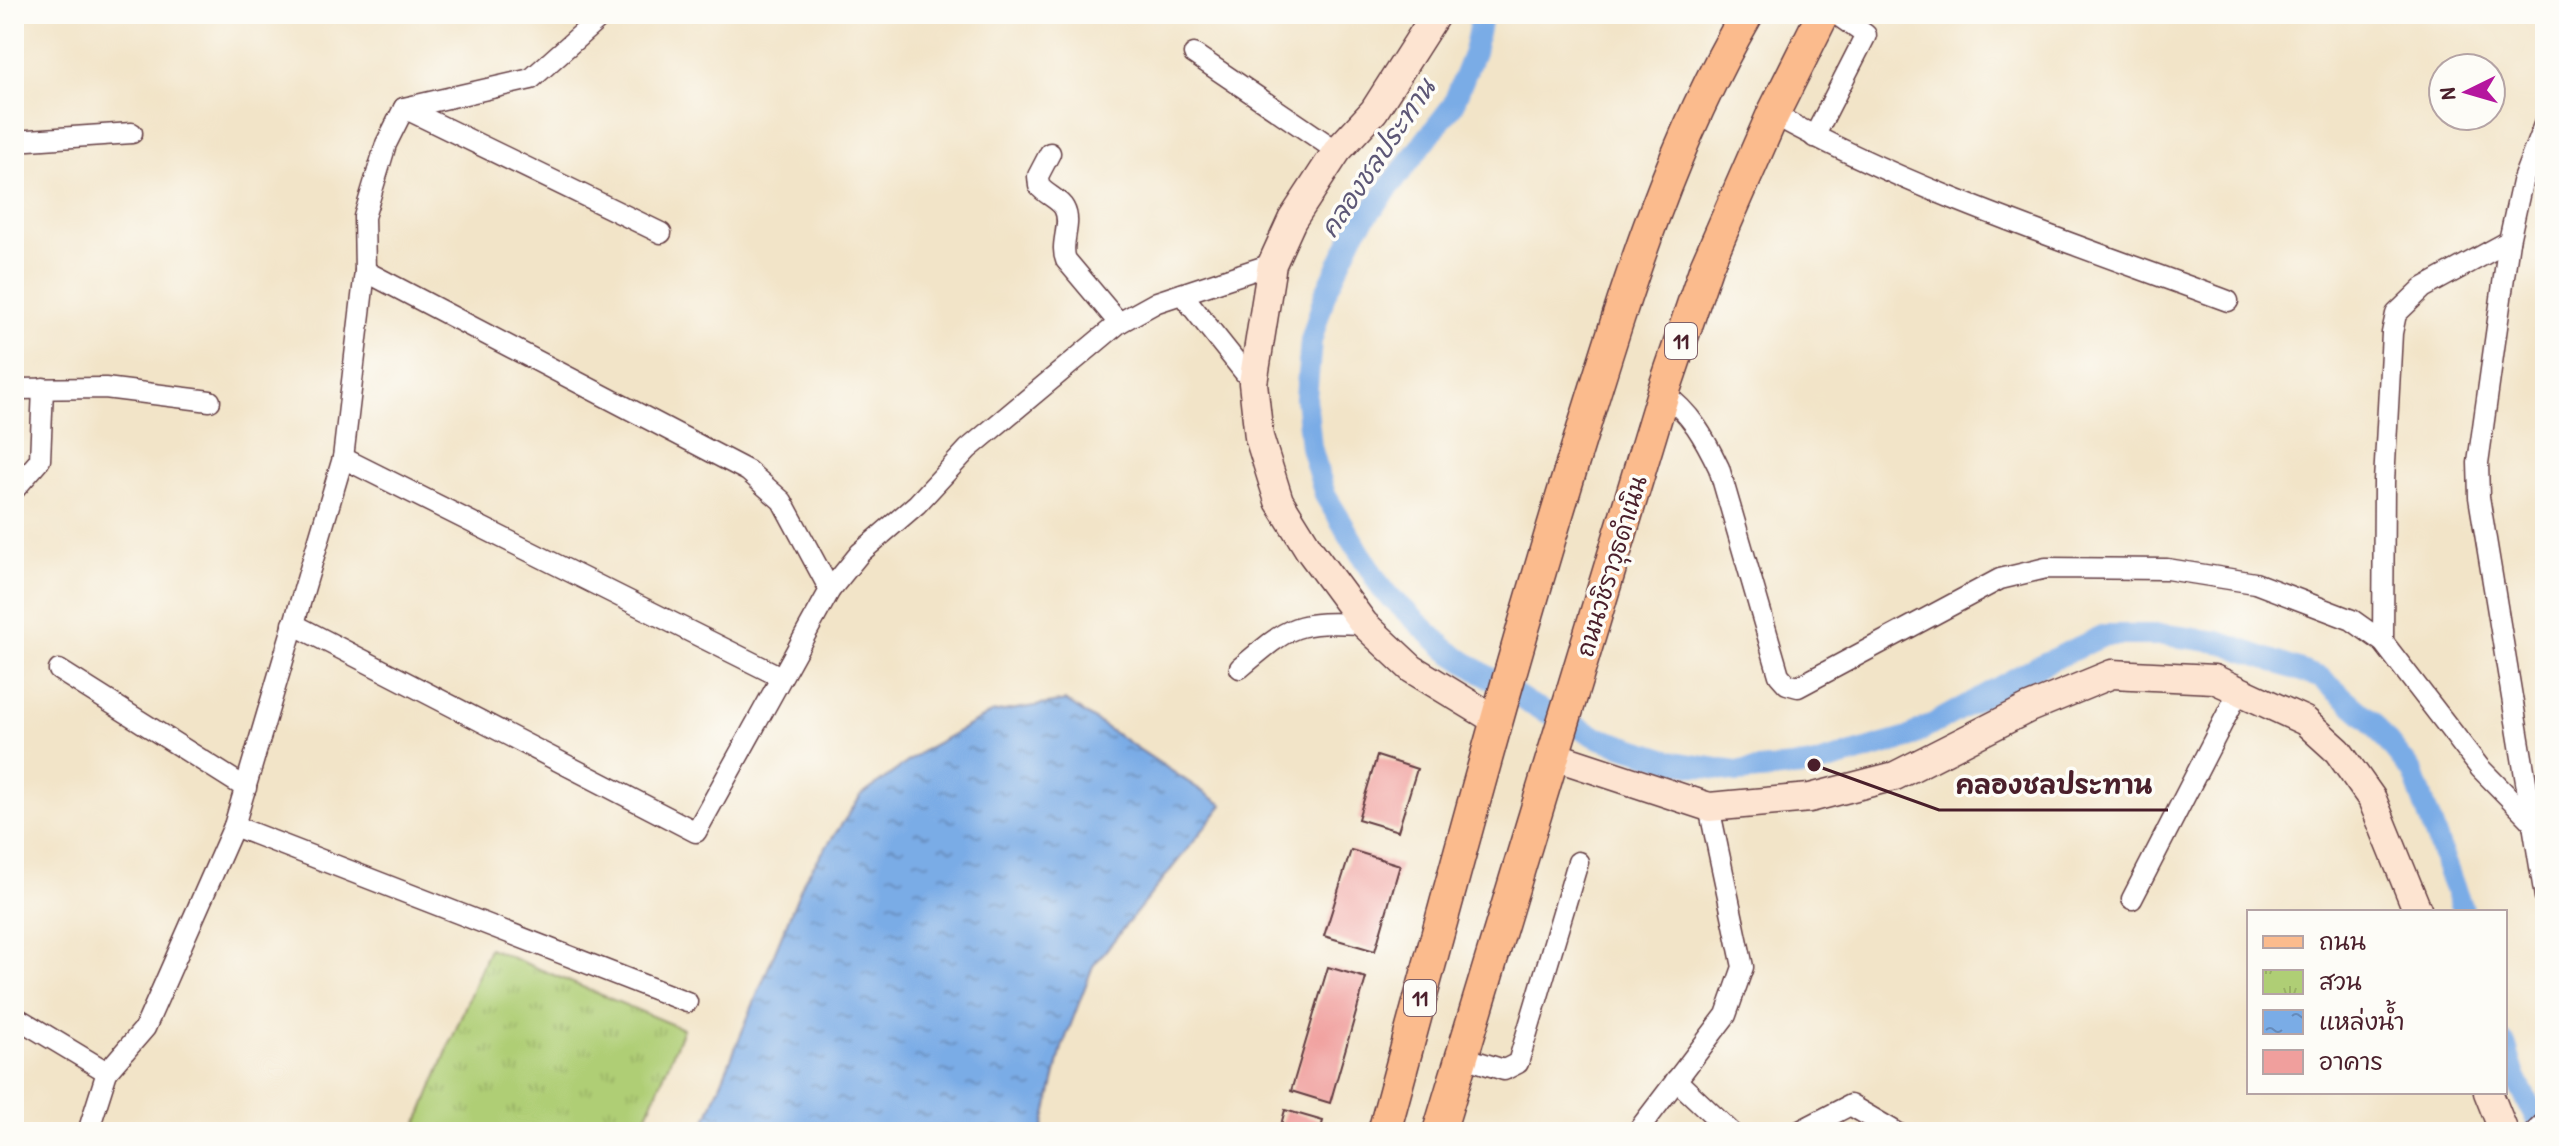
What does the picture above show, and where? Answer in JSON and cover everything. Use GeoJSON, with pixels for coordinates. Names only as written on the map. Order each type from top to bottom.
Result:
{"type":"FeatureCollection","features":[{"type":"Feature","properties":{"kind":"main road","name":"11"},"geometry":{"type":"LineString","coordinates":[[1386,1131],[1494,719],[1644,235],[1683,139],[1747,14]]}},
{"type":"Feature","properties":{"kind":"main road","name":"ถนนวชิราวุธดำเนิน"},"geometry":{"type":"LineString","coordinates":[[1439,1132],[1663,393],[1706,267],[1773,114],[1823,14]]}},
{"type":"Feature","properties":{"kind":"street"},"geometry":{"type":"LineString","coordinates":[[404,108],[531,79],[604,14]]}},
{"type":"Feature","properties":{"kind":"street"},"geometry":{"type":"LineString","coordinates":[[1435,14],[1374,111],[1337,151],[1292,220],[1272,264],[1253,383],[1259,437],[1279,501],[1310,551],[1364,624],[1412,669],[1494,719]]}},
{"type":"Feature","properties":{"kind":"street"},"geometry":{"type":"LineString","coordinates":[[1814,137],[1866,35],[1836,14]]}},
{"type":"Feature","properties":{"kind":"street"},"geometry":{"type":"LineString","coordinates":[[1194,54],[1337,151]]}},
{"type":"Feature","properties":{"kind":"street"},"geometry":{"type":"LineString","coordinates":[[404,108],[661,233]]}},
{"type":"Feature","properties":{"kind":"street"},"geometry":{"type":"LineString","coordinates":[[88,1132],[107,1072],[145,1028],[234,826],[246,788],[343,458],[365,271],[364,217],[386,144],[404,108]]}},
{"type":"Feature","properties":{"kind":"street"},"geometry":{"type":"LineString","coordinates":[[1773,114],[1814,137],[1996,215],[2228,301]]}},
{"type":"Feature","properties":{"kind":"street"},"geometry":{"type":"LineString","coordinates":[[2545,122],[2522,182],[2509,241],[2478,463],[2479,497],[2545,897]]}},
{"type":"Feature","properties":{"kind":"street"},"geometry":{"type":"LineString","coordinates":[[14,141],[132,133]]}},
{"type":"Feature","properties":{"kind":"street"},"geometry":{"type":"LineString","coordinates":[[1050,153],[1038,176],[1039,186],[1063,205],[1067,218],[1062,250],[1066,260],[1119,323]]}},
{"type":"Feature","properties":{"kind":"street"},"geometry":{"type":"LineString","coordinates":[[2383,642],[2384,482],[2392,333],[2396,314],[2423,288],[2509,241]]}},
{"type":"Feature","properties":{"kind":"street"},"geometry":{"type":"LineString","coordinates":[[293,624],[696,832],[830,590],[860,553],[917,504],[968,449],[1119,323],[1157,302],[1272,264]]}},
{"type":"Feature","properties":{"kind":"street"},"geometry":{"type":"LineString","coordinates":[[365,271],[748,471],[782,501],[830,590]]}},
{"type":"Feature","properties":{"kind":"street"},"geometry":{"type":"LineString","coordinates":[[1182,294],[1253,383]]}},
{"type":"Feature","properties":{"kind":"street"},"geometry":{"type":"LineString","coordinates":[[14,490],[40,460],[43,388]]}},
{"type":"Feature","properties":{"kind":"street"},"geometry":{"type":"LineString","coordinates":[[14,389],[105,388],[210,401]]}},
{"type":"Feature","properties":{"kind":"street"},"geometry":{"type":"LineString","coordinates":[[1663,393],[1684,408],[1704,436],[1719,468],[1779,675],[1787,684],[1798,687],[2000,579],[2046,568],[2167,569],[2255,583],[2352,620],[2383,642],[2480,768],[2535,824]]}},
{"type":"Feature","properties":{"kind":"street"},"geometry":{"type":"LineString","coordinates":[[343,458],[781,677]]}},
{"type":"Feature","properties":{"kind":"street"},"geometry":{"type":"LineString","coordinates":[[1240,668],[1285,630],[1316,623],[1364,624]]}},
{"type":"Feature","properties":{"kind":"street"},"geometry":{"type":"LineString","coordinates":[[59,670],[246,788]]}},
{"type":"Feature","properties":{"kind":"street"},"geometry":{"type":"LineString","coordinates":[[1554,756],[1709,807],[1810,798],[1895,776],[2029,708],[2112,674],[2214,679],[2305,721],[2338,751],[2372,799],[2417,910]]}},
{"type":"Feature","properties":{"kind":"street"},"geometry":{"type":"LineString","coordinates":[[2132,899],[2239,691]]}},
{"type":"Feature","properties":{"kind":"street"},"geometry":{"type":"LineString","coordinates":[[1637,1132],[1726,1015],[1743,967],[1709,807]]}},
{"type":"Feature","properties":{"kind":"street"},"geometry":{"type":"LineString","coordinates":[[234,826],[687,1002]]}},
{"type":"Feature","properties":{"kind":"street"},"geometry":{"type":"LineString","coordinates":[[1463,1057],[1504,1070],[1518,1063],[1578,862]]}},
{"type":"Feature","properties":{"kind":"street"},"geometry":{"type":"LineString","coordinates":[[14,1016],[107,1072]]}},
{"type":"Feature","properties":{"kind":"street"},"geometry":{"type":"LineString","coordinates":[[1676,1080],[1731,1132]]}},
{"type":"Feature","properties":{"kind":"street"},"geometry":{"type":"LineString","coordinates":[[2489,1094],[2504,1132]]}},
{"type":"Feature","properties":{"kind":"street"},"geometry":{"type":"LineString","coordinates":[[1798,1132],[1850,1105],[1896,1132]]}},
{"type":"Feature","properties":{"kind":"street"},"geometry":{"type":"LineString","coordinates":[[2535,1132],[2545,1122]]}},
{"type":"Feature","properties":{"kind":"green space"},"geometry":{"type":"Polygon","coordinates":[[[489,948],[683,1029],[640,1132],[414,1132],[489,948]]]}},
{"type":"Feature","properties":{"kind":"water"},"geometry":{"type":"Polygon","coordinates":[[[1066,701],[1223,805],[1093,966],[1062,1048],[1042,1132],[701,1132],[805,878],[861,796],[924,750],[991,713],[1066,701]]]}},
{"type":"Feature","properties":{"kind":"building"},"geometry":{"type":"Polygon","coordinates":[[[1377,756],[1417,769],[1398,831],[1358,819],[1377,756]]]}},
{"type":"Feature","properties":{"kind":"building"},"geometry":{"type":"Polygon","coordinates":[[[1351,850],[1400,865],[1375,951],[1324,936],[1351,850]]]}},
{"type":"Feature","properties":{"kind":"building"},"geometry":{"type":"Polygon","coordinates":[[[1328,967],[1366,978],[1330,1103],[1291,1091],[1328,967]]]}},
{"type":"Feature","properties":{"kind":"building"},"geometry":{"type":"Polygon","coordinates":[[[1285,1110],[1323,1121],[1320,1132],[1279,1132],[1285,1110]]]}},
{"type":"Feature","properties":{"kind":"waterway","name":"คลองชลประทาน"},"geometry":{"type":"LineString","coordinates":[[1482,14],[1474,52],[1453,105],[1355,231],[1325,294],[1311,341],[1306,398],[1311,447],[1325,495],[1382,589],[1447,650],[1528,703],[1599,738],[1674,762],[1737,772],[1814,765],[1908,738],[2028,671],[2105,635],[2166,635],[2219,642],[2321,678],[2371,721],[2413,773],[2462,910]]}},
{"type":"Feature","properties":{"kind":"waterway","name":"คลองชลประทาน"},"geometry":{"type":"LineString","coordinates":[[2507,1051],[2515,1077],[2543,1132]]}},
{"type":"Feature","properties":{"kind":"place","name":"คลองชลประทาน"},"geometry":{"type":"Point","coordinates":[1814,765]}}]}
